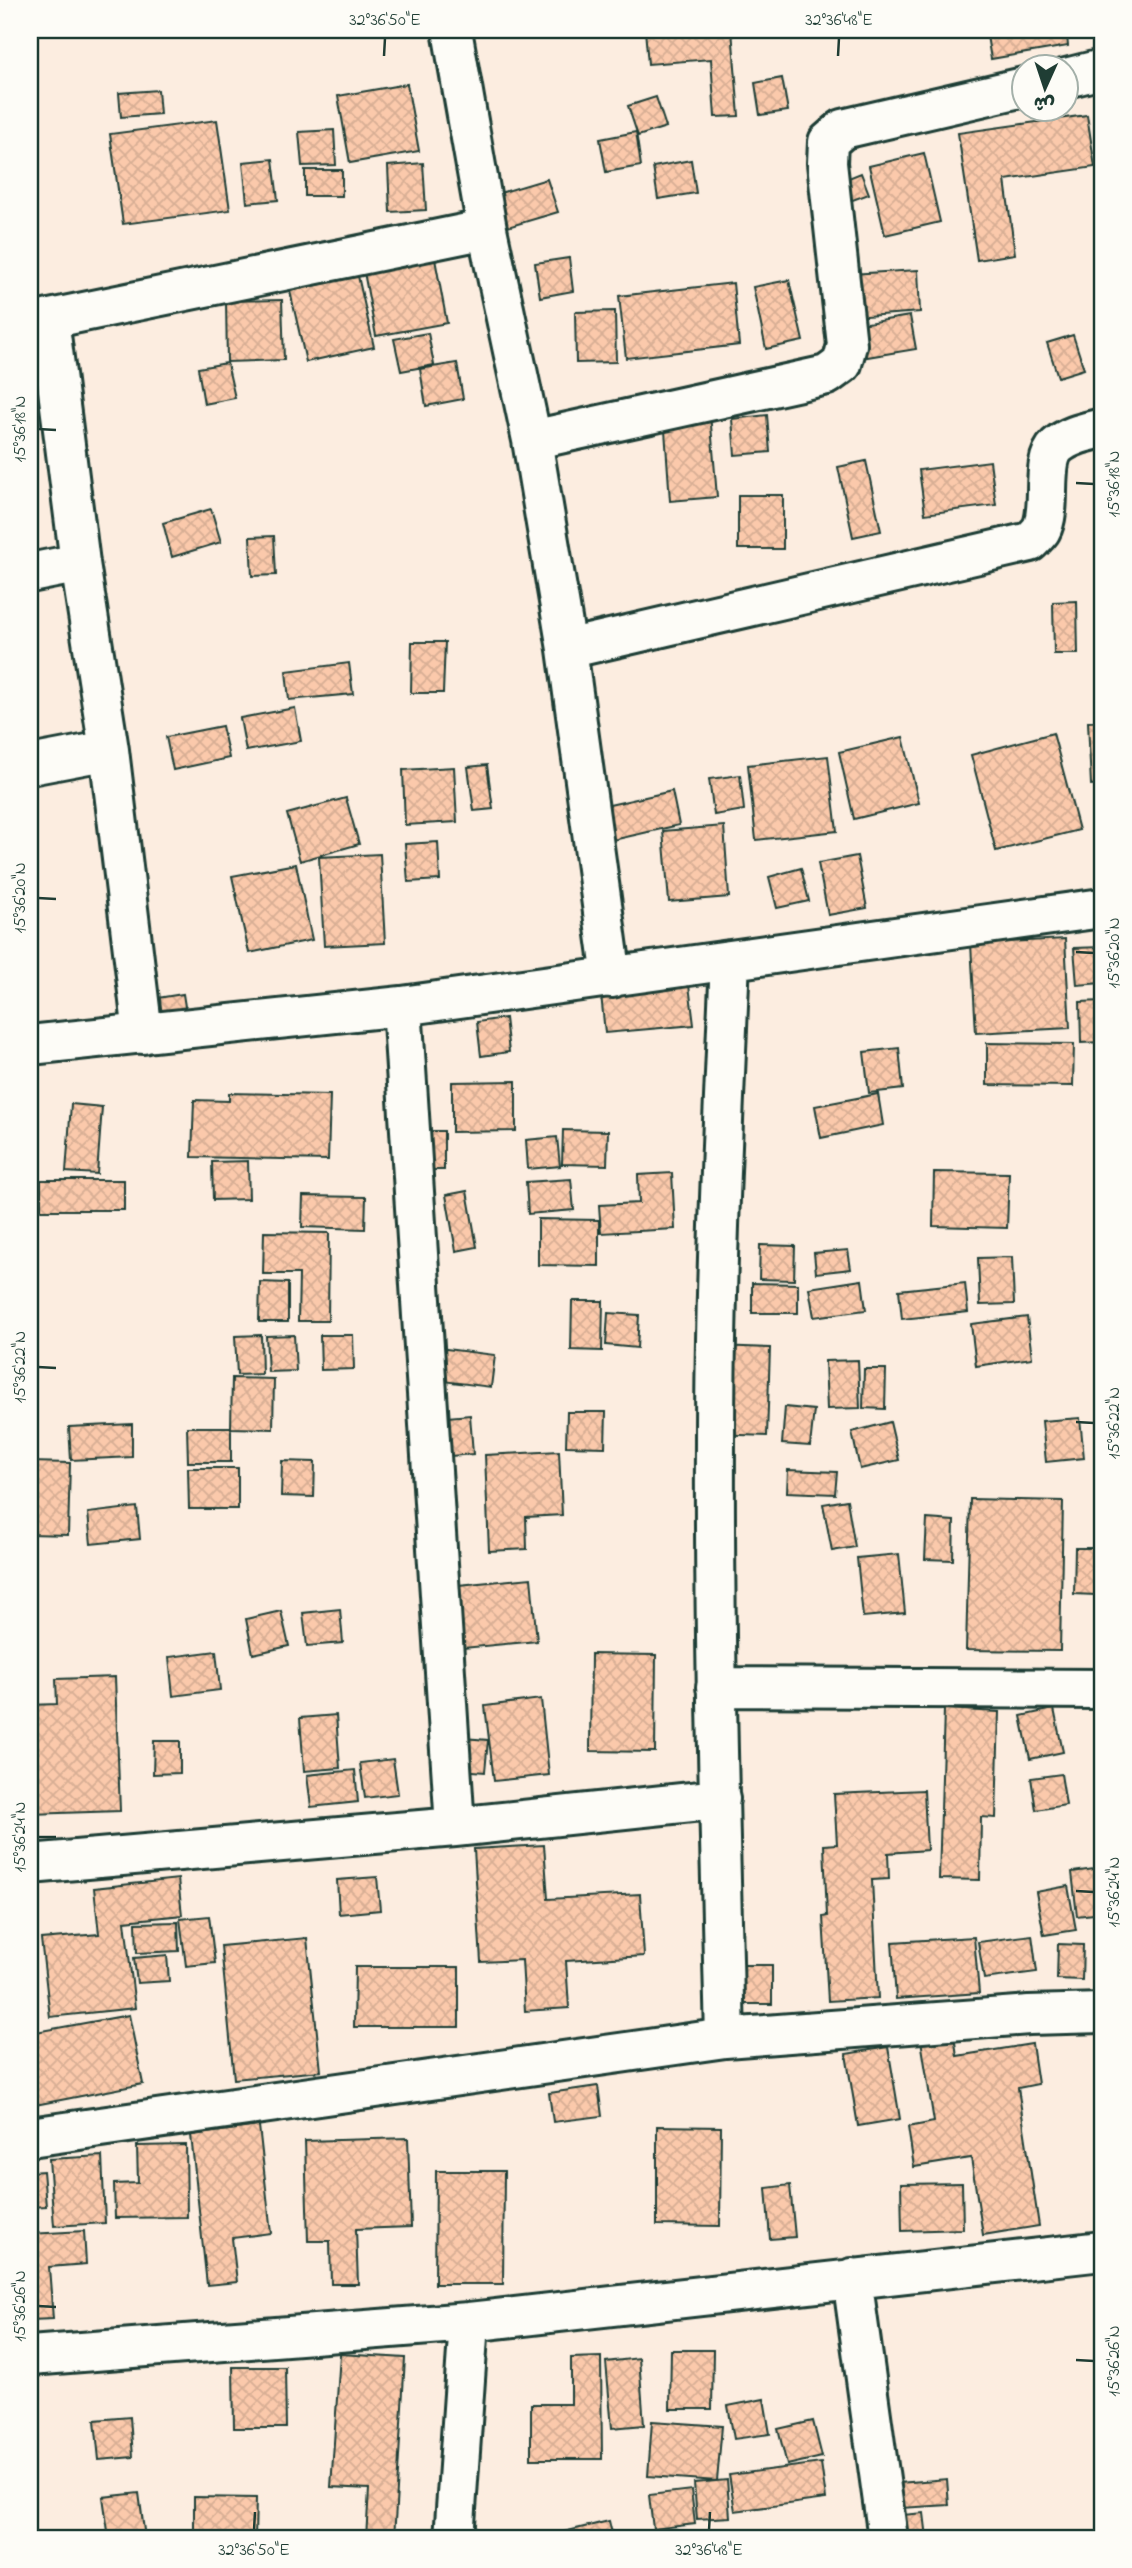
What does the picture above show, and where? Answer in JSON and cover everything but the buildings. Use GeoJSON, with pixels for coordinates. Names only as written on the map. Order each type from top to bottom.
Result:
{"type":"FeatureCollection","features":[{"type":"Feature","properties":{"kind":"street"},"geometry":{"type":"LineString","coordinates":[[452,30],[487,229],[532,440],[567,649],[612,978]]}},
{"type":"Feature","properties":{"kind":"street"},"geometry":{"type":"LineString","coordinates":[[1080,74],[1102,69]]}},
{"type":"Feature","properties":{"kind":"street"},"geometry":{"type":"LineString","coordinates":[[532,440],[827,375],[835,370],[842,364],[846,345],[827,163],[828,142],[843,129],[1010,90]]}},
{"type":"Feature","properties":{"kind":"street"},"geometry":{"type":"LineString","coordinates":[[143,1034],[109,750],[39,321],[487,229]]}},
{"type":"Feature","properties":{"kind":"street"},"geometry":{"type":"LineString","coordinates":[[567,649],[1030,542],[1041,530],[1046,514],[1049,466],[1055,447],[1068,438],[1102,428]]}},
{"type":"Feature","properties":{"kind":"street"},"geometry":{"type":"LineString","coordinates":[[30,573],[80,563]]}},
{"type":"Feature","properties":{"kind":"street"},"geometry":{"type":"LineString","coordinates":[[30,765],[109,750]]}},
{"type":"Feature","properties":{"kind":"street"},"geometry":{"type":"LineString","coordinates":[[30,1045],[402,1006],[1102,908]]}},
{"type":"Feature","properties":{"kind":"street"},"geometry":{"type":"LineString","coordinates":[[725,2038],[716,1686],[715,1442],[716,1284],[730,960]]}},
{"type":"Feature","properties":{"kind":"street"},"geometry":{"type":"LineString","coordinates":[[402,1006],[455,1827]]}},
{"type":"Feature","properties":{"kind":"street"},"geometry":{"type":"LineString","coordinates":[[716,1686],[1102,1689]]}},
{"type":"Feature","properties":{"kind":"street"},"geometry":{"type":"LineString","coordinates":[[30,1864],[455,1827],[720,1799]]}},
{"type":"Feature","properties":{"kind":"street"},"geometry":{"type":"LineString","coordinates":[[30,2137],[725,2038],[1029,2015],[1102,2013]]}},
{"type":"Feature","properties":{"kind":"street"},"geometry":{"type":"LineString","coordinates":[[30,2356],[469,2322],[1102,2251]]}},
{"type":"Feature","properties":{"kind":"street"},"geometry":{"type":"LineString","coordinates":[[852,2278],[888,2538]]}},
{"type":"Feature","properties":{"kind":"street"},"geometry":{"type":"LineString","coordinates":[[454,2538],[469,2322]]}}]}
